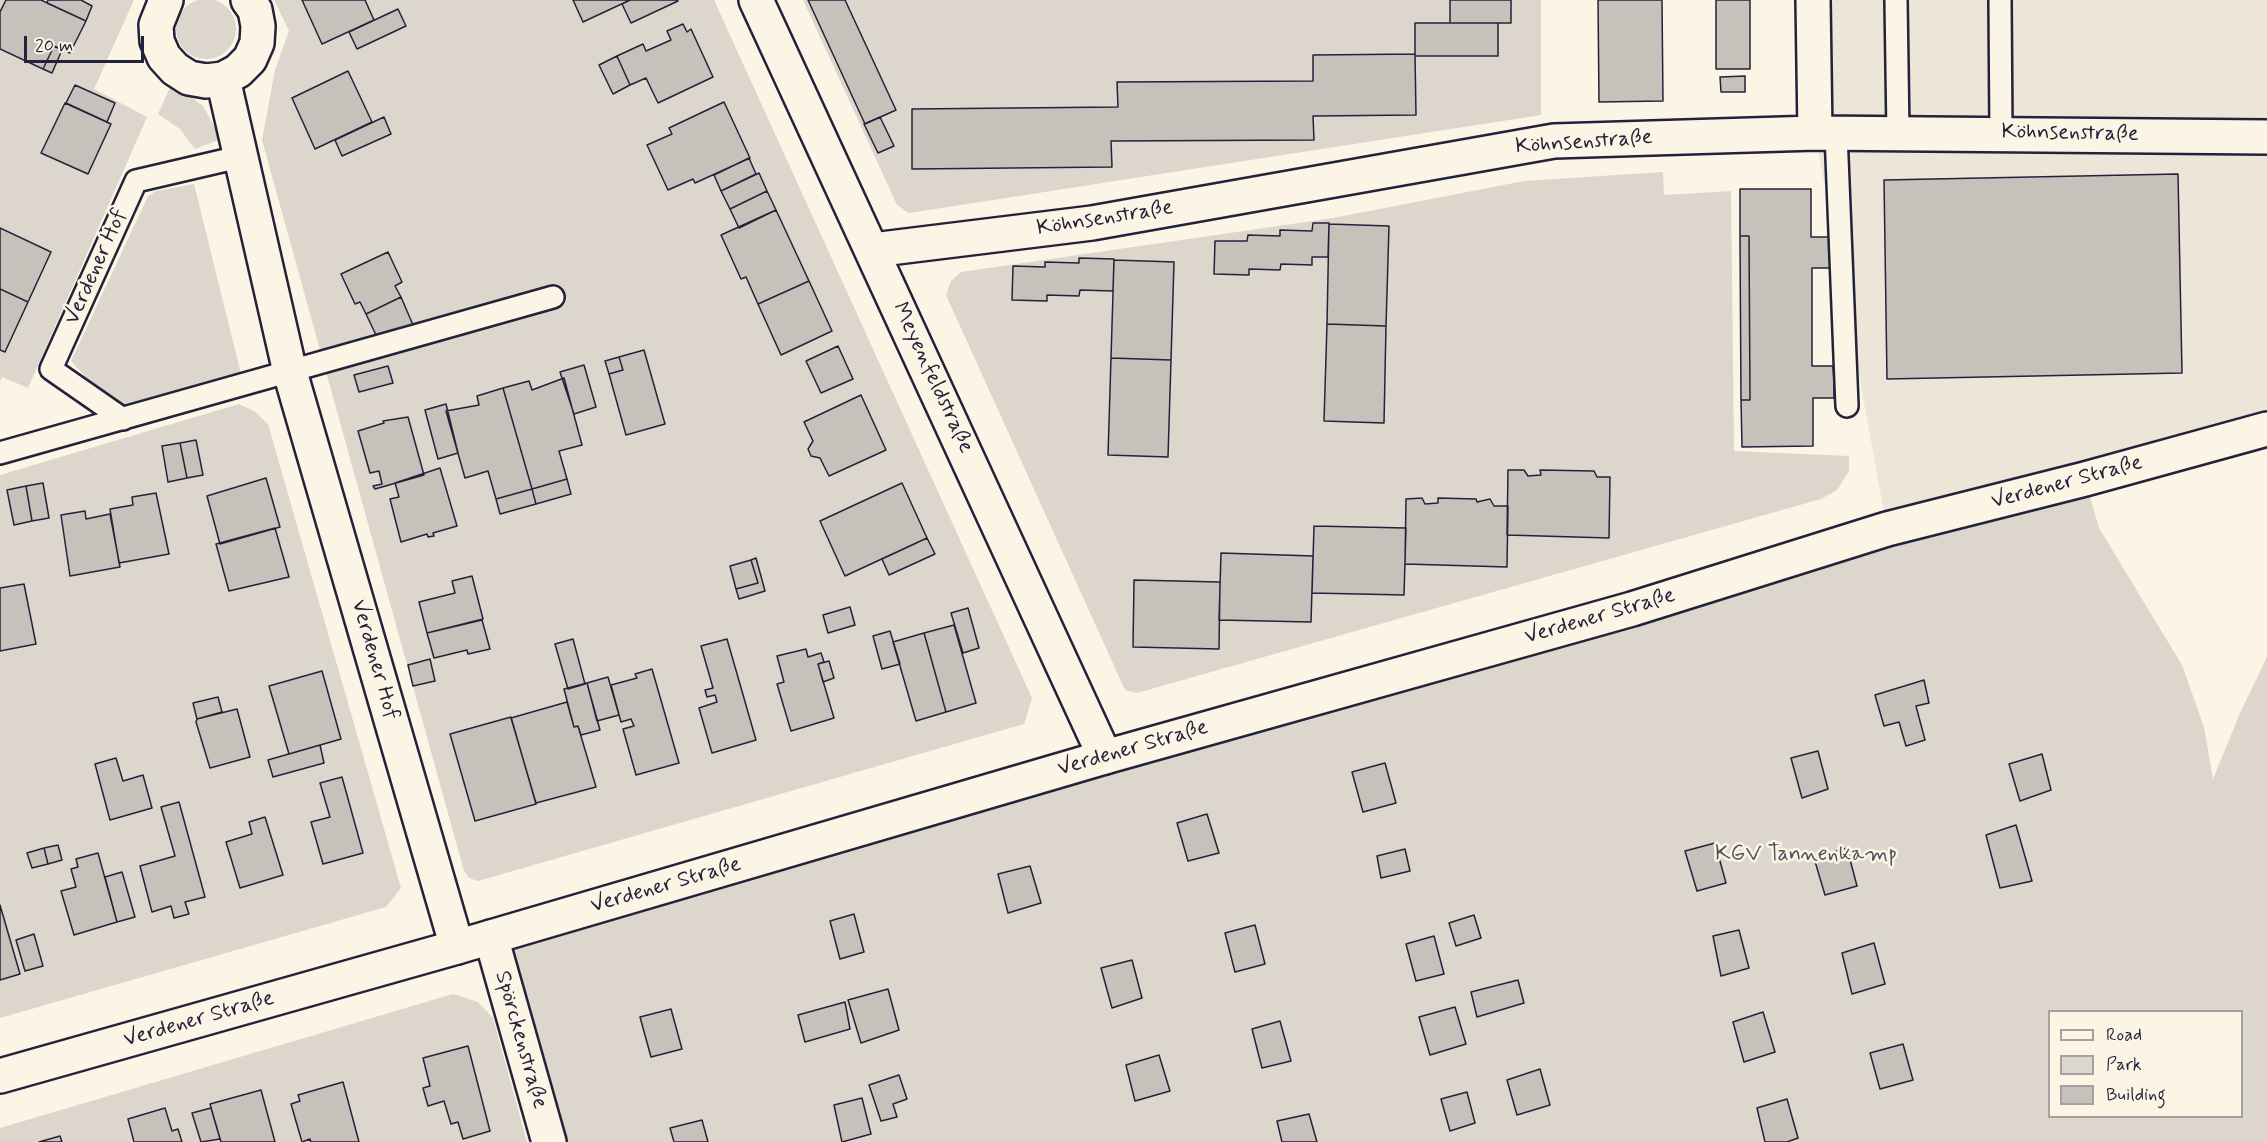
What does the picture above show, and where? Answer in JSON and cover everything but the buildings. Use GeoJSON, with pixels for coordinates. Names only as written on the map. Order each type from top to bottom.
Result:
{"type":"FeatureCollection","features":[{"type":"Feature","properties":{"kind":"street"},"geometry":{"type":"LineString","coordinates":[[166,0],[156,25],[157,41],[164,57],[175,69],[189,78],[206,81],[223,79],[238,71],[250,59],[257,43],[258,26],[255,10],[248,0]]}},
{"type":"Feature","properties":{"kind":"street","name":"Meyenfeldstraße"},"geometry":{"type":"LineString","coordinates":[[756,0],[1105,757]]}},
{"type":"Feature","properties":{"kind":"street"},"geometry":{"type":"LineString","coordinates":[[1814,0],[1825,133]]}},
{"type":"Feature","properties":{"kind":"street","name":"Verdener Hof"},"geometry":{"type":"LineString","coordinates":[[223,79],[290,372],[457,947]]}},
{"type":"Feature","properties":{"kind":"street","name":"Köhnsenstraße"},"geometry":{"type":"LineString","coordinates":[[873,250],[1092,224],[1554,141],[1825,133],[2267,137]]}},
{"type":"Feature","properties":{"kind":"street","name":"Verdener Straße"},"geometry":{"type":"LineString","coordinates":[[0,1076],[457,947],[1105,757],[1632,609],[1887,529],[2085,479],[2267,429]]}},
{"type":"Feature","properties":{"kind":"street","name":"Spörckenstraße"},"geometry":{"type":"LineString","coordinates":[[491,937],[549,1142]]}},
{"type":"Feature","properties":{"kind":"lane"},"geometry":{"type":"LineString","coordinates":[[1896,0],[1898,133]]}},
{"type":"Feature","properties":{"kind":"lane"},"geometry":{"type":"LineString","coordinates":[[2000,0],[2001,134]]}},
{"type":"Feature","properties":{"kind":"lane"},"geometry":{"type":"LineString","coordinates":[[1825,133],[1847,406]]}},
{"type":"Feature","properties":{"kind":"lane","name":"Verdener Hof"},"geometry":{"type":"LineString","coordinates":[[123,419],[51,369],[136,181],[239,157]]}},
{"type":"Feature","properties":{"kind":"lane"},"geometry":{"type":"LineString","coordinates":[[0,453],[553,297]]}},
{"type":"Feature","properties":{"kind":"shaded area"},"geometry":{"type":"Polygon","coordinates":[[[1813,0],[2267,0],[2267,429],[1887,529],[1815,133],[1813,0]]]}},
{"type":"Feature","properties":{"kind":"green space"},"geometry":{"type":"Polygon","coordinates":[[[206,-1],[223,4],[231,12],[236,29],[231,46],[223,54],[206,59],[189,54],[181,46],[176,29],[181,12],[189,4],[206,-1]]]}},
{"type":"Feature","properties":{"kind":"green space"},"geometry":{"type":"Polygon","coordinates":[[[0,0],[134,0],[94,89],[147,117],[28,388],[2,377],[0,381],[0,0]]]}},
{"type":"Feature","properties":{"kind":"green space"},"geometry":{"type":"Polygon","coordinates":[[[274,0],[714,0],[1032,698],[1024,724],[478,881],[469,878],[464,871],[262,140],[275,70],[289,31],[274,0]]]}},
{"type":"Feature","properties":{"kind":"green space"},"geometry":{"type":"Polygon","coordinates":[[[803,0],[1541,0],[1541,115],[909,213],[897,205],[803,0]]]}},
{"type":"Feature","properties":{"kind":"green space"},"geometry":{"type":"Polygon","coordinates":[[[172,83],[203,106],[221,139],[195,149],[180,129],[158,114],[172,83]]]}},
{"type":"Feature","properties":{"kind":"green space"},"geometry":{"type":"Polygon","coordinates":[[[1663,172],[1664,195],[1731,191],[1734,451],[1849,456],[1849,471],[1837,490],[1821,499],[1137,693],[1125,690],[946,295],[951,281],[961,272],[1333,218],[1524,181],[1663,172]]]}},
{"type":"Feature","properties":{"kind":"green space"},"geometry":{"type":"Polygon","coordinates":[[[194,184],[241,374],[128,406],[110,403],[71,361],[148,196],[156,191],[194,184]]]}},
{"type":"Feature","properties":{"kind":"green space"},"geometry":{"type":"Polygon","coordinates":[[[239,404],[254,411],[268,424],[401,888],[386,907],[0,1018],[0,475],[239,404]]]}},
{"type":"Feature","properties":{"kind":"green space","name":"KGV Tannenkamp"},"geometry":{"type":"Polygon","coordinates":[[[2085,479],[2099,528],[2182,665],[2204,727],[2213,779],[2240,713],[2267,657],[2267,1142],[549,1142],[491,937],[2085,479]]]}},
{"type":"Feature","properties":{"kind":"green space"},"geometry":{"type":"Polygon","coordinates":[[[453,994],[478,1002],[493,1018],[527,1142],[0,1142],[0,1128],[453,994]]]}}]}
